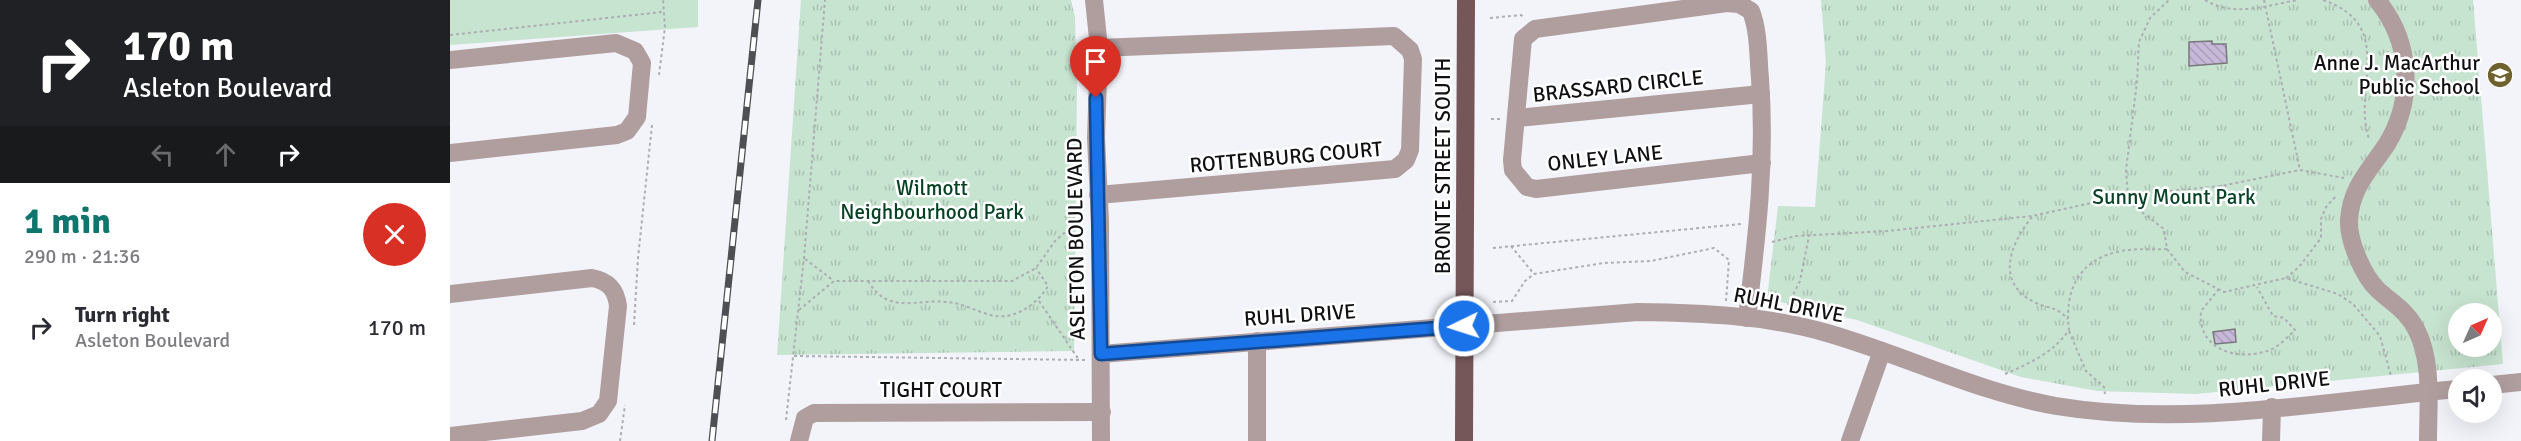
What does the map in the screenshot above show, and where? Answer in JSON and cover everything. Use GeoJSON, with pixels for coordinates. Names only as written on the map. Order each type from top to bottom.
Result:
{"type":"FeatureCollection","features":[{"type":"Feature","properties":{"kind":"main road","name":"BRONTE STREET SOUTH"},"geometry":{"type":"LineString","coordinates":[[1464,441],[1467,0]]}},
{"type":"Feature","properties":{"kind":"street","name":"ASLETON BOULEVARD"},"geometry":{"type":"LineString","coordinates":[[1094,0],[1099,48],[1095,138],[1099,200],[1101,441]]}},
{"type":"Feature","properties":{"kind":"street"},"geometry":{"type":"LineString","coordinates":[[2377,0],[2388,13],[2396,31],[2407,74],[2400,117],[2386,145],[2350,177],[2350,234],[2358,258],[2377,290],[2394,301],[2416,328],[2424,351],[2428,392],[2428,441]]}},
{"type":"Feature","properties":{"kind":"street"},"geometry":{"type":"LineString","coordinates":[[1535,29],[1739,4],[1751,11],[1756,24],[1761,94],[1762,163],[1758,224],[1747,318]]}},
{"type":"Feature","properties":{"kind":"street","name":"BRASSARD CIRCLE"},"geometry":{"type":"LineString","coordinates":[[1535,29],[1523,39],[1518,118],[1761,94]]}},
{"type":"Feature","properties":{"kind":"street","name":"ROTTENBURG COURT"},"geometry":{"type":"LineString","coordinates":[[1099,48],[1394,36],[1410,50],[1413,59],[1410,150],[1406,160],[1395,169],[1099,200]]}},
{"type":"Feature","properties":{"kind":"street"},"geometry":{"type":"LineString","coordinates":[[450,60],[616,43],[635,51],[642,63],[637,117],[627,131],[617,135],[450,153]]}},
{"type":"Feature","properties":{"kind":"street","name":"ONLEY LANE"},"geometry":{"type":"LineString","coordinates":[[1518,118],[1513,170],[1527,187],[1536,189],[1762,163]]}},
{"type":"Feature","properties":{"kind":"street"},"geometry":{"type":"LineString","coordinates":[[450,294],[592,278],[610,286],[616,294],[618,306],[608,401],[599,414],[582,421],[450,436]]}},
{"type":"Feature","properties":{"kind":"street","name":"RUHL DRIVE"},"geometry":{"type":"LineString","coordinates":[[1101,358],[1257,341],[1638,312],[1725,315],[1807,328],[1882,351],[2001,394],[2094,411],[2171,415],[2448,389]]}},
{"type":"Feature","properties":{"kind":"street"},"geometry":{"type":"LineString","coordinates":[[1257,341],[1257,441]]}},
{"type":"Feature","properties":{"kind":"street"},"geometry":{"type":"LineString","coordinates":[[1850,441],[1882,351]]}},
{"type":"Feature","properties":{"kind":"street"},"geometry":{"type":"LineString","coordinates":[[2502,384],[2521,382]]}},
{"type":"Feature","properties":{"kind":"street"},"geometry":{"type":"LineString","coordinates":[[2271,407],[2271,441]]}},
{"type":"Feature","properties":{"kind":"street","name":"TIGHT COURT"},"geometry":{"type":"LineString","coordinates":[[792,436],[805,418],[814,413],[1102,412]]}},
{"type":"Feature","properties":{"kind":"path"},"geometry":{"type":"LineString","coordinates":[[658,76],[665,27],[663,0]]}},
{"type":"Feature","properties":{"kind":"path"},"geometry":{"type":"LineString","coordinates":[[792,436],[794,356],[825,0]]}},
{"type":"Feature","properties":{"kind":"path"},"geometry":{"type":"LineString","coordinates":[[1756,243],[1809,236],[1887,231],[2032,216],[2128,195],[2221,186],[2300,170],[2350,177],[2326,207],[2320,219],[2321,238],[2299,267],[2286,278],[2224,292],[2184,272],[2167,249],[2164,229],[2135,207],[2128,195],[2126,170],[2137,82],[2139,42],[2150,18],[2169,0]]}},
{"type":"Feature","properties":{"kind":"path"},"geometry":{"type":"LineString","coordinates":[[2205,0],[2229,8],[2265,7],[2298,0]]}},
{"type":"Feature","properties":{"kind":"path"},"geometry":{"type":"LineString","coordinates":[[2264,0],[2300,170]]}},
{"type":"Feature","properties":{"kind":"path"},"geometry":{"type":"LineString","coordinates":[[2323,0],[2350,14],[2369,55],[2364,102],[2366,128],[2372,146]]}},
{"type":"Feature","properties":{"kind":"path"},"geometry":{"type":"LineString","coordinates":[[450,35],[663,12]]}},
{"type":"Feature","properties":{"kind":"path"},"geometry":{"type":"LineString","coordinates":[[1490,18],[1521,15],[1535,29]]}},
{"type":"Feature","properties":{"kind":"path"},"geometry":{"type":"LineString","coordinates":[[633,332],[652,123]]}},
{"type":"Feature","properties":{"kind":"path"},"geometry":{"type":"LineString","coordinates":[[804,258],[834,281],[1012,281],[1036,268],[1056,241],[1099,200]]}},
{"type":"Feature","properties":{"kind":"path"},"geometry":{"type":"LineString","coordinates":[[2032,216],[2016,237],[2008,266],[2011,278],[2029,298],[2036,303],[2055,307],[2068,319]]}},
{"type":"Feature","properties":{"kind":"path"},"geometry":{"type":"LineString","coordinates":[[1492,248],[1758,224]]}},
{"type":"Feature","properties":{"kind":"path"},"geometry":{"type":"LineString","coordinates":[[1788,305],[1800,281],[1809,236]]}},
{"type":"Feature","properties":{"kind":"path"},"geometry":{"type":"LineString","coordinates":[[1511,246],[1534,274]]}},
{"type":"Feature","properties":{"kind":"path"},"geometry":{"type":"LineString","coordinates":[[1493,302],[1512,301],[1525,281],[1534,274],[1604,263],[1651,261],[1714,248],[1729,260],[1725,315]]}},
{"type":"Feature","properties":{"kind":"path"},"geometry":{"type":"LineString","coordinates":[[2105,394],[2104,387],[2086,371],[2069,330],[2068,319],[2073,283],[2086,266],[2104,256],[2122,251],[2167,249]]}},
{"type":"Feature","properties":{"kind":"path"},"geometry":{"type":"LineString","coordinates":[[867,281],[873,290],[882,296],[905,305],[948,302],[997,316],[1018,312],[1039,301],[1048,286],[1036,268]]}},
{"type":"Feature","properties":{"kind":"path"},"geometry":{"type":"LineString","coordinates":[[2286,278],[2338,294],[2353,304],[2380,336],[2391,376]]}},
{"type":"Feature","properties":{"kind":"path"},"geometry":{"type":"LineString","coordinates":[[799,310],[834,281]]}},
{"type":"Feature","properties":{"kind":"path"},"geometry":{"type":"LineString","coordinates":[[2219,289],[2201,311],[2202,332],[2217,348],[2236,355],[2256,354],[2272,349],[2295,330],[2284,318],[2273,316],[2256,286]]}},
{"type":"Feature","properties":{"kind":"path"},"geometry":{"type":"LineString","coordinates":[[1039,301],[1079,360]]}},
{"type":"Feature","properties":{"kind":"path"},"geometry":{"type":"LineString","coordinates":[[2005,374],[2045,355],[2069,330]]}},
{"type":"Feature","properties":{"kind":"path"},"geometry":{"type":"LineString","coordinates":[[794,356],[1079,360],[1101,358]]}},
{"type":"Feature","properties":{"kind":"path"},"geometry":{"type":"LineString","coordinates":[[621,441],[625,399]]}},
{"type":"Feature","properties":{"kind":"green space"},"geometry":{"type":"Polygon","coordinates":[[[450,0],[698,0],[698,27],[450,45],[450,0]]]}},
{"type":"Feature","properties":{"kind":"green space","name":"Wilmott Neighbourhood Park"},"geometry":{"type":"Polygon","coordinates":[[[801,0],[1071,0],[1075,17],[1077,89],[1074,351],[777,355],[801,0]]]}},
{"type":"Feature","properties":{"kind":"green space","name":"Sunny Mount Park"},"geometry":{"type":"Polygon","coordinates":[[[1821,0],[2473,0],[2498,303],[2448,303],[2448,357],[2502,357],[2502,352],[2503,364],[2196,394],[2097,391],[2021,377],[1857,320],[1767,299],[1778,206],[1815,207],[1826,63],[1821,0]]]}},
{"type":"Feature","properties":{"kind":"building"},"geometry":{"type":"Polygon","coordinates":[[[2212,41],[2212,44],[2226,44],[2227,63],[2189,66],[2189,42],[2212,41]]]}},
{"type":"Feature","properties":{"kind":"building"},"geometry":{"type":"Polygon","coordinates":[[[2235,329],[2236,342],[2215,344],[2213,332],[2235,329]]]}},
{"type":"Feature","properties":{"kind":"railway"},"geometry":{"type":"LineString","coordinates":[[712,441],[758,0]]}},
{"type":"Feature","properties":{"kind":"place","name":"Anne J. MacArthur Public School"},"geometry":{"type":"Point","coordinates":[2500,75]}},
{"type":"Feature","properties":{"kind":"route"},"geometry":{"type":"LineString","coordinates":[[1096,98],[1101,354],[1464,326]]}}]}
